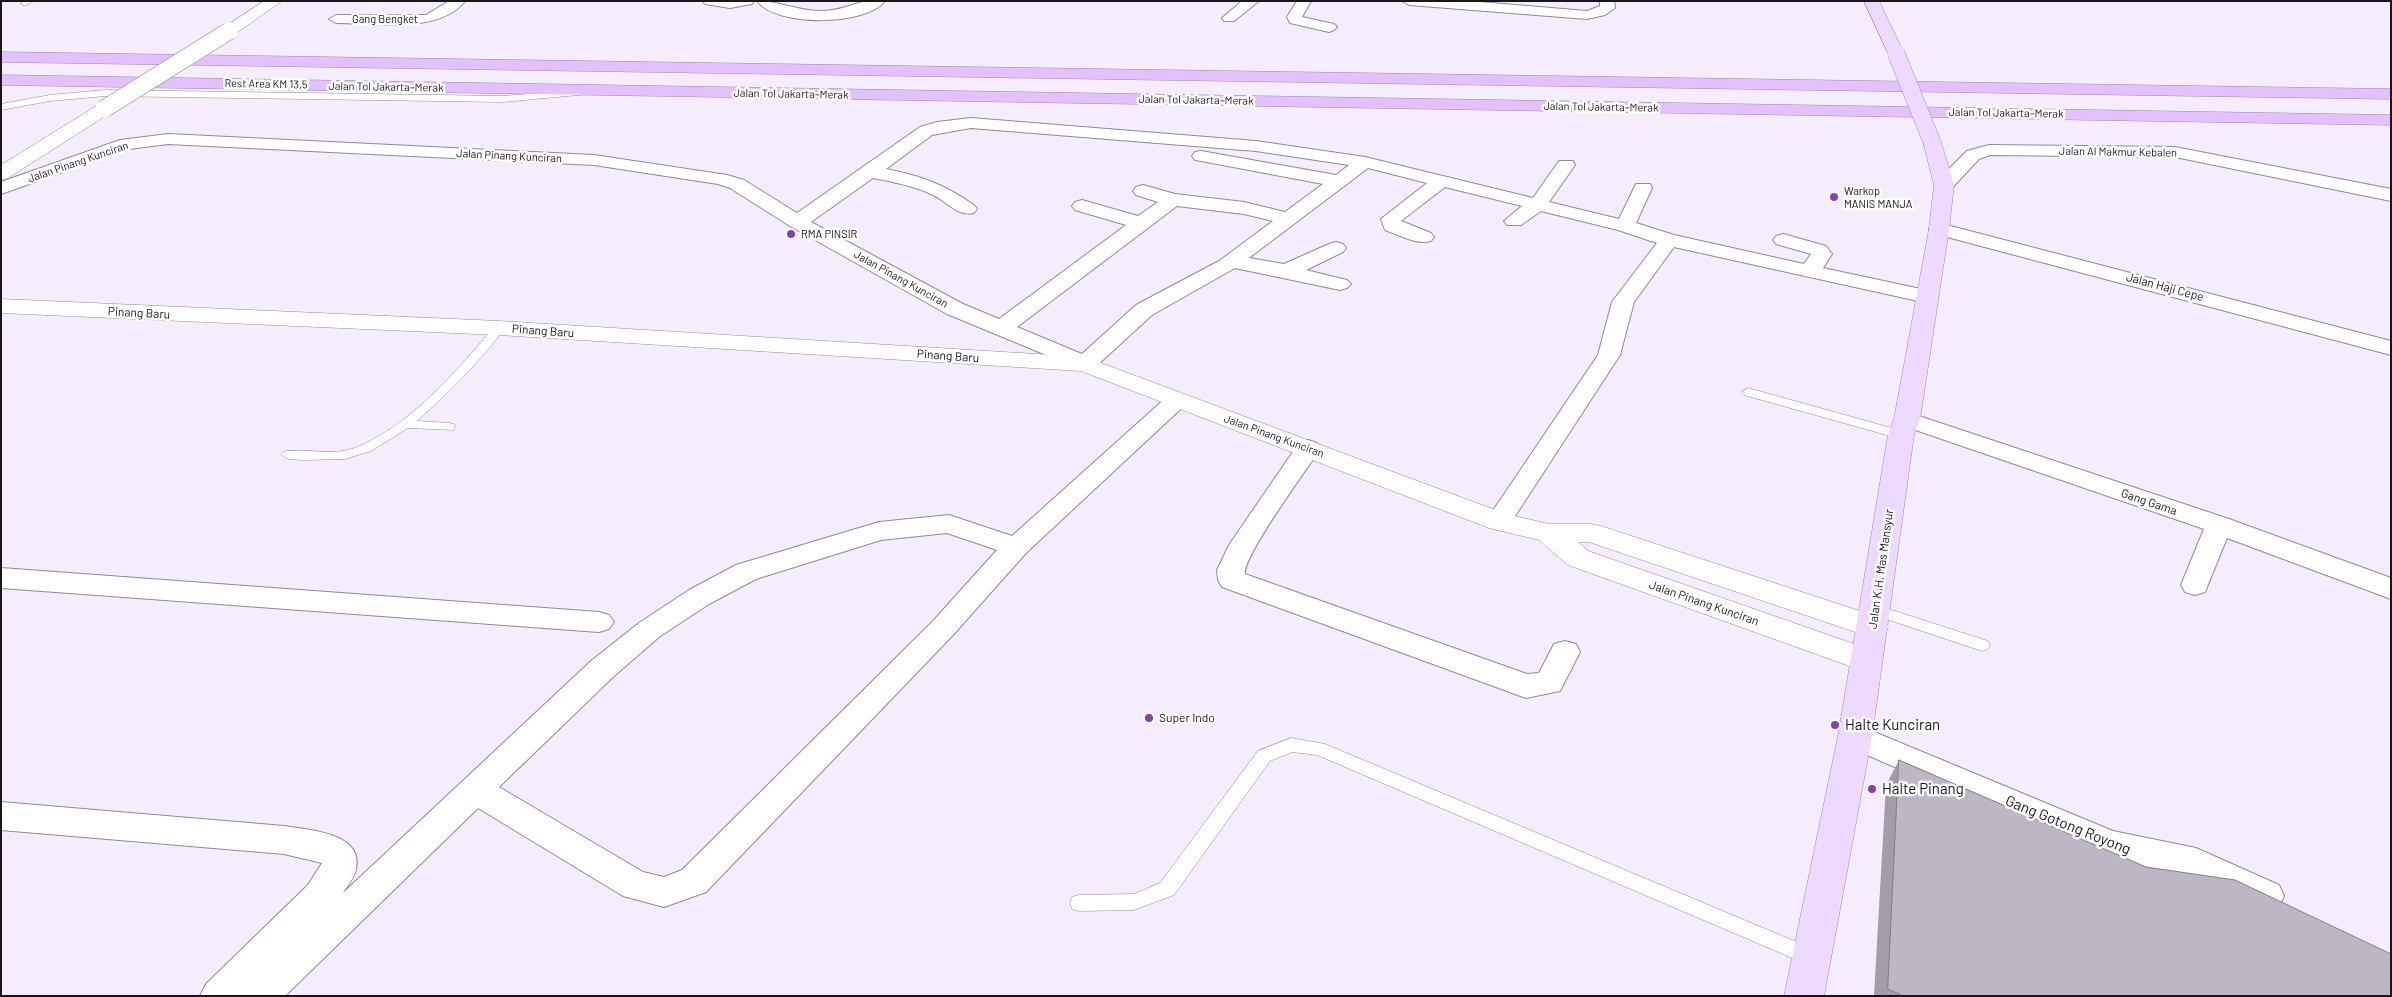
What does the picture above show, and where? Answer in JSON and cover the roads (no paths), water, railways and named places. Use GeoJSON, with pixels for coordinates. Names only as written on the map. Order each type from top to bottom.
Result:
{"type":"FeatureCollection","features":[{"type":"Feature","properties":{"kind":"highway","name":"Jalan Tol Jakarta–Merak"},"geometry":{"type":"LineString","coordinates":[[1,58],[2391,94]]}},
{"type":"Feature","properties":{"kind":"highway","name":"Jalan Tol Jakarta–Merak"},"geometry":{"type":"LineString","coordinates":[[1,80],[2391,120]]}},
{"type":"Feature","properties":{"kind":"main road"},"geometry":{"type":"LineString","coordinates":[[1,174],[275,1]]}},
{"type":"Feature","properties":{"kind":"main road","name":"Jalan K.H. Mas Mansyur"},"geometry":{"type":"LineString","coordinates":[[1804,996],[1855,736],[1904,427],[1939,230],[1944,185],[1932,142],[1896,53],[1871,1]]}},
{"type":"Feature","properties":{"kind":"main road","name":"Pinang Baru"},"geometry":{"type":"LineString","coordinates":[[1,306],[500,328],[1085,364]]}},
{"type":"Feature","properties":{"kind":"main road","name":"Jalan Pinang Kunciran"},"geometry":{"type":"LineString","coordinates":[[1085,364],[1499,521],[1548,533],[1591,533],[1874,619]]}},
{"type":"Feature","properties":{"kind":"main road","name":"Jalan Pinang Kunciran"},"geometry":{"type":"LineString","coordinates":[[1548,533],[1578,558],[1866,660]]}},
{"type":"Feature","properties":{"kind":"street","name":"Gang Bengket"},"geometry":{"type":"LineString","coordinates":[[336,19],[428,19],[444,12],[458,1]]}},
{"type":"Feature","properties":{"kind":"street"},"geometry":{"type":"LineString","coordinates":[[710,1],[730,4],[747,1]]}},
{"type":"Feature","properties":{"kind":"street"},"geometry":{"type":"LineString","coordinates":[[764,1],[784,10],[836,15],[861,10],[878,1]]}},
{"type":"Feature","properties":{"kind":"street"},"geometry":{"type":"LineString","coordinates":[[1229,18],[1252,1]]}},
{"type":"Feature","properties":{"kind":"street"},"geometry":{"type":"LineString","coordinates":[[1304,1],[1294,17],[1295,20],[1329,27]]}},
{"type":"Feature","properties":{"kind":"street"},"geometry":{"type":"LineString","coordinates":[[1409,1],[1587,15],[1608,8],[1607,1]]}},
{"type":"Feature","properties":{"kind":"street"},"geometry":{"type":"LineString","coordinates":[[797,222],[926,131],[937,127],[971,123],[1256,146],[1365,162],[1625,226],[1669,240],[1927,297]]}},
{"type":"Feature","properties":{"kind":"street","name":"Jalan Pinang Kunciran"},"geometry":{"type":"LineString","coordinates":[[1,188],[126,144],[168,139],[594,160],[720,179],[737,184],[797,222],[951,307],[1085,364]]}},
{"type":"Feature","properties":{"kind":"street","name":"Jalan Al Makmur Kebalen"},"geometry":{"type":"LineString","coordinates":[[1944,185],[1973,155],[1988,150],[2175,152],[2391,195]]}},
{"type":"Feature","properties":{"kind":"street"},"geometry":{"type":"LineString","coordinates":[[1186,154],[1340,181]]}},
{"type":"Feature","properties":{"kind":"street"},"geometry":{"type":"LineString","coordinates":[[1085,364],[1144,310],[1232,261],[1365,162]]}},
{"type":"Feature","properties":{"kind":"street"},"geometry":{"type":"LineString","coordinates":[[1514,221],[1538,204],[1566,165]]}},
{"type":"Feature","properties":{"kind":"street"},"geometry":{"type":"LineString","coordinates":[[870,172],[908,179],[941,191],[968,209]]}},
{"type":"Feature","properties":{"kind":"street"},"geometry":{"type":"LineString","coordinates":[[1424,237],[1392,226],[1391,219],[1443,180]]}},
{"type":"Feature","properties":{"kind":"street"},"geometry":{"type":"LineString","coordinates":[[1625,226],[1643,188]]}},
{"type":"Feature","properties":{"kind":"street"},"geometry":{"type":"LineString","coordinates":[[1143,191],[1173,200],[1244,208],[1288,219]]}},
{"type":"Feature","properties":{"kind":"street"},"geometry":{"type":"LineString","coordinates":[[1000,329],[1173,200]]}},
{"type":"Feature","properties":{"kind":"street"},"geometry":{"type":"LineString","coordinates":[[1082,206],[1143,224]]}},
{"type":"Feature","properties":{"kind":"street","name":"Jalan Haji Cepe"},"geometry":{"type":"LineString","coordinates":[[1939,230],[2082,265],[2391,348]]}},
{"type":"Feature","properties":{"kind":"street"},"geometry":{"type":"LineString","coordinates":[[1499,521],[1609,355],[1623,302],[1669,240]]}},
{"type":"Feature","properties":{"kind":"street"},"geometry":{"type":"LineString","coordinates":[[1783,240],[1819,250],[1822,254],[1811,272]]}},
{"type":"Feature","properties":{"kind":"street"},"geometry":{"type":"LineString","coordinates":[[1286,271],[1336,248]]}},
{"type":"Feature","properties":{"kind":"street"},"geometry":{"type":"LineString","coordinates":[[1232,261],[1340,284]]}},
{"type":"Feature","properties":{"kind":"street"},"geometry":{"type":"LineString","coordinates":[[476,790],[635,885],[664,892],[694,881],[943,628],[1016,547],[1177,400]]}},
{"type":"Feature","properties":{"kind":"street","name":"Gang Gama"},"geometry":{"type":"LineString","coordinates":[[1904,427],[2218,526],[2391,589]]}},
{"type":"Feature","properties":{"kind":"street"},"geometry":{"type":"LineString","coordinates":[[1308,448],[1243,545],[1230,570],[1232,580],[1526,686],[1549,683],[1565,652]]}},
{"type":"Feature","properties":{"kind":"street"},"geometry":{"type":"LineString","coordinates":[[259,996],[602,669],[649,630],[698,597],[746,572],[880,531],[949,524],[1016,547]]}},
{"type":"Feature","properties":{"kind":"street"},"geometry":{"type":"LineString","coordinates":[[2195,585],[2218,526]]}},
{"type":"Feature","properties":{"kind":"street"},"geometry":{"type":"LineString","coordinates":[[1,578],[599,622]]}},
{"type":"Feature","properties":{"kind":"street","name":"Gang Gotong Royong"},"geometry":{"type":"LineString","coordinates":[[1855,736],[2109,845],[2196,863],[2296,910]]}},
{"type":"Feature","properties":{"kind":"street"},"geometry":{"type":"LineString","coordinates":[[1,816],[284,840],[329,848],[340,856],[339,869],[322,896],[219,996]]}},
{"type":"Feature","properties":{"kind":"lane","name":"Rest Area KM 13,5"},"geometry":{"type":"LineString","coordinates":[[1,106],[50,98],[104,93],[503,99],[591,91]]}},
{"type":"Feature","properties":{"kind":"lane"},"geometry":{"type":"LineString","coordinates":[[288,455],[322,458],[347,454],[378,443],[407,424],[500,328]]}},
{"type":"Feature","properties":{"kind":"lane"},"geometry":{"type":"LineString","coordinates":[[1748,392],[1904,427]]}},
{"type":"Feature","properties":{"kind":"lane"},"geometry":{"type":"LineString","coordinates":[[407,424],[449,426]]}},
{"type":"Feature","properties":{"kind":"lane"},"geometry":{"type":"LineString","coordinates":[[1874,619],[1982,645]]}},
{"type":"Feature","properties":{"kind":"lane"},"geometry":{"type":"LineString","coordinates":[[1079,903],[1134,902],[1168,889],[1264,756],[1291,745],[1319,749],[1812,957]]}},
{"type":"Feature","properties":{"kind":"place","name":"Warkop MANIS MANJA"},"geometry":{"type":"Point","coordinates":[1834,197]}},
{"type":"Feature","properties":{"kind":"place","name":"RMA PINSIR"},"geometry":{"type":"Point","coordinates":[791,234]}},
{"type":"Feature","properties":{"kind":"place","name":"Super Indo"},"geometry":{"type":"Point","coordinates":[1149,718]}},
{"type":"Feature","properties":{"kind":"place","name":"Halte Kunciran"},"geometry":{"type":"Point","coordinates":[1835,725]}},
{"type":"Feature","properties":{"kind":"place","name":"Halte Pinang"},"geometry":{"type":"Point","coordinates":[1872,789]}}]}
